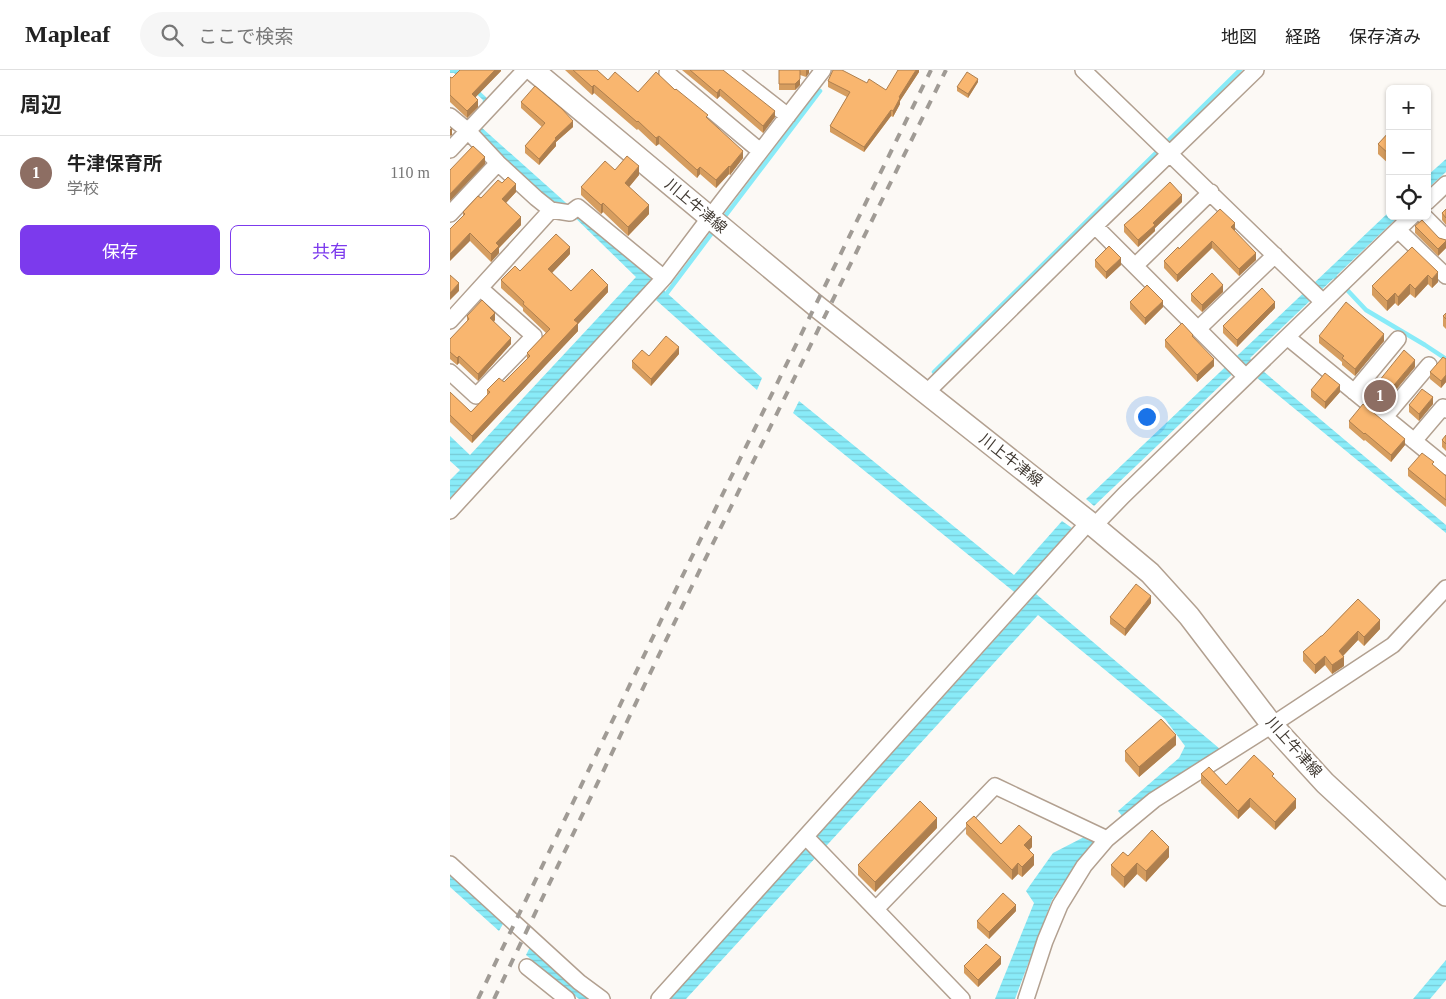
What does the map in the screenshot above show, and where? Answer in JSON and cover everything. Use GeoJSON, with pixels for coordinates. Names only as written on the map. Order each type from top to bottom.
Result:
{"type":"FeatureCollection","features":[{"type":"Feature","properties":{"kind":"main road","name":"川上牛津線"},"geometry":{"type":"LineString","coordinates":[[533,70],[815,304],[1150,573],[1189,616],[1272,725],[1325,783],[1446,895]]}},
{"type":"Feature","properties":{"kind":"street"},"geometry":{"type":"LineString","coordinates":[[450,150],[525,70]]}},
{"type":"Feature","properties":{"kind":"street"},"geometry":{"type":"LineString","coordinates":[[729,70],[788,116]]}},
{"type":"Feature","properties":{"kind":"street"},"geometry":{"type":"LineString","coordinates":[[450,511],[664,278],[823,70]]}},
{"type":"Feature","properties":{"kind":"street"},"geometry":{"type":"LineString","coordinates":[[1083,70],[1324,302]]}},
{"type":"Feature","properties":{"kind":"street"},"geometry":{"type":"LineString","coordinates":[[926,393],[1256,70]]}},
{"type":"Feature","properties":{"kind":"street"},"geometry":{"type":"LineString","coordinates":[[667,73],[760,151]]}},
{"type":"Feature","properties":{"kind":"street"},"geometry":{"type":"LineString","coordinates":[[450,116],[468,131],[498,163],[536,198],[552,210],[570,214],[578,207],[664,278]]}},
{"type":"Feature","properties":{"kind":"street"},"geometry":{"type":"LineString","coordinates":[[450,214],[498,163]]}},
{"type":"Feature","properties":{"kind":"street"},"geometry":{"type":"LineString","coordinates":[[1431,198],[1446,184]]}},
{"type":"Feature","properties":{"kind":"street"},"geometry":{"type":"LineString","coordinates":[[1135,266],[1211,192]]}},
{"type":"Feature","properties":{"kind":"street"},"geometry":{"type":"LineString","coordinates":[[450,321],[552,210]]}},
{"type":"Feature","properties":{"kind":"street"},"geometry":{"type":"LineString","coordinates":[[659,999],[1032,585],[1091,524],[1124,495],[1408,220]]}},
{"type":"Feature","properties":{"kind":"street"},"geometry":{"type":"LineString","coordinates":[[1428,220],[1446,238]]}},
{"type":"Feature","properties":{"kind":"street"},"geometry":{"type":"LineString","coordinates":[[1095,226],[1246,377]]}},
{"type":"Feature","properties":{"kind":"street"},"geometry":{"type":"LineString","coordinates":[[1398,230],[1446,276]]}},
{"type":"Feature","properties":{"kind":"street"},"geometry":{"type":"LineString","coordinates":[[1198,329],[1275,255]]}},
{"type":"Feature","properties":{"kind":"street"},"geometry":{"type":"LineString","coordinates":[[450,372],[476,396],[534,336],[480,288]]}},
{"type":"Feature","properties":{"kind":"street"},"geometry":{"type":"LineString","coordinates":[[1287,337],[1446,467]]}},
{"type":"Feature","properties":{"kind":"street"},"geometry":{"type":"LineString","coordinates":[[1354,392],[1398,339]]}},
{"type":"Feature","properties":{"kind":"street"},"geometry":{"type":"LineString","coordinates":[[1385,417],[1429,365]]}},
{"type":"Feature","properties":{"kind":"street"},"geometry":{"type":"LineString","coordinates":[[1414,441],[1443,407],[1446,410]]}},
{"type":"Feature","properties":{"kind":"street"},"geometry":{"type":"LineString","coordinates":[[1026,999],[1045,941],[1060,905],[1084,866],[1108,838],[1154,800],[1393,645],[1446,588]]}},
{"type":"Feature","properties":{"kind":"street"},"geometry":{"type":"LineString","coordinates":[[876,909],[995,786],[1108,838]]}},
{"type":"Feature","properties":{"kind":"street"},"geometry":{"type":"LineString","coordinates":[[806,837],[962,999]]}},
{"type":"Feature","properties":{"kind":"street"},"geometry":{"type":"LineString","coordinates":[[450,864],[579,982],[602,999]]}},
{"type":"Feature","properties":{"kind":"street"},"geometry":{"type":"LineString","coordinates":[[527,966],[567,999]]}},
{"type":"Feature","properties":{"kind":"water"},"geometry":{"type":"Polygon","coordinates":[[[450,70],[460,70],[459,72],[487,98],[481,127],[762,378],[757,390],[656,300],[659,295],[649,285],[450,498],[450,480],[460,470],[450,461],[450,436],[470,455],[636,277],[563,206],[539,194],[476,131],[483,100],[454,73],[450,73],[450,70]]]}},
{"type":"Feature","properties":{"kind":"water"},"geometry":{"type":"Polygon","coordinates":[[[1446,159],[1446,172],[1431,185],[1431,172],[1446,159]]]}},
{"type":"Feature","properties":{"kind":"water"},"geometry":{"type":"Polygon","coordinates":[[[1386,215],[1386,220],[1395,220],[1250,358],[1446,525],[1446,533],[1256,377],[1244,363],[1094,506],[1086,499],[1386,215]]]}},
{"type":"Feature","properties":{"kind":"water"},"geometry":{"type":"Polygon","coordinates":[[[799,401],[1014,575],[1062,521],[1072,528],[1023,583],[1220,749],[1165,783],[1123,817],[1118,811],[1179,758],[1185,746],[1165,719],[1038,615],[686,999],[670,999],[1028,603],[793,413],[799,401]]]}},
{"type":"Feature","properties":{"kind":"water"},"geometry":{"type":"Polygon","coordinates":[[[1088,835],[1094,842],[1074,867],[1052,900],[1015,999],[995,999],[1034,903],[1026,891],[1053,853],[1088,835]]]}},
{"type":"Feature","properties":{"kind":"water"},"geometry":{"type":"Polygon","coordinates":[[[450,875],[503,924],[499,931],[450,887],[450,875]]]}},
{"type":"Feature","properties":{"kind":"water"},"geometry":{"type":"Polygon","coordinates":[[[530,947],[590,999],[579,999],[526,955],[530,947]]]}},
{"type":"Feature","properties":{"kind":"water"},"geometry":{"type":"Polygon","coordinates":[[[1446,960],[1446,980],[1430,999],[1413,999],[1446,960]]]}},
{"type":"Feature","properties":{"kind":"building"},"geometry":{"type":"Polygon","coordinates":[[[460,70],[495,70],[472,94],[478,100],[467,111],[450,95],[450,77],[452,78],[460,70]]]}},
{"type":"Feature","properties":{"kind":"building"},"geometry":{"type":"Polygon","coordinates":[[[573,70],[597,70],[608,80],[615,72],[638,92],[656,72],[675,90],[708,115],[706,117],[743,151],[716,180],[700,167],[697,170],[659,136],[656,138],[638,121],[594,85],[592,87],[573,70]]]}},
{"type":"Feature","properties":{"kind":"building"},"geometry":{"type":"Polygon","coordinates":[[[690,70],[723,70],[775,111],[763,126],[720,89],[717,93],[690,70]]]}},
{"type":"Feature","properties":{"kind":"building"},"geometry":{"type":"Polygon","coordinates":[[[779,70],[800,70],[800,79],[795,84],[779,84],[779,70]]]}},
{"type":"Feature","properties":{"kind":"building"},"geometry":{"type":"Polygon","coordinates":[[[833,70],[842,70],[867,83],[869,79],[886,90],[898,70],[916,70],[899,97],[893,111],[891,110],[864,147],[830,126],[850,92],[828,81],[833,70]]]}},
{"type":"Feature","properties":{"kind":"building"},"geometry":{"type":"Polygon","coordinates":[[[967,72],[978,79],[968,94],[957,87],[967,72]]]}},
{"type":"Feature","properties":{"kind":"building"},"geometry":{"type":"Polygon","coordinates":[[[535,86],[573,121],[555,138],[539,159],[525,146],[545,123],[521,102],[535,86]]]}},
{"type":"Feature","properties":{"kind":"building"},"geometry":{"type":"Polygon","coordinates":[[[1386,135],[1386,151],[1378,144],[1386,135]]]}},
{"type":"Feature","properties":{"kind":"building"},"geometry":{"type":"Polygon","coordinates":[[[473,146],[485,157],[450,194],[450,170],[473,146]]]}},
{"type":"Feature","properties":{"kind":"building"},"geometry":{"type":"Polygon","coordinates":[[[627,156],[639,166],[625,183],[649,205],[628,227],[603,203],[601,205],[581,187],[605,161],[615,170],[627,156]]]}},
{"type":"Feature","properties":{"kind":"building"},"geometry":{"type":"Polygon","coordinates":[[[508,177],[516,184],[502,199],[521,217],[496,243],[499,246],[491,254],[470,233],[450,254],[450,229],[465,214],[463,212],[478,196],[481,198],[498,180],[502,183],[508,177]]]}},
{"type":"Feature","properties":{"kind":"building"},"geometry":{"type":"Polygon","coordinates":[[[1170,182],[1182,195],[1153,223],[1155,225],[1138,240],[1124,225],[1170,182]]]}},
{"type":"Feature","properties":{"kind":"building"},"geometry":{"type":"Polygon","coordinates":[[[1220,209],[1235,223],[1231,227],[1256,253],[1239,269],[1212,241],[1177,275],[1164,261],[1220,209]]]}},
{"type":"Feature","properties":{"kind":"building"},"geometry":{"type":"Polygon","coordinates":[[[1446,209],[1446,218],[1442,213],[1446,209]]]}},
{"type":"Feature","properties":{"kind":"building"},"geometry":{"type":"Polygon","coordinates":[[[1422,220],[1439,238],[1446,241],[1438,249],[1415,226],[1422,220]]]}},
{"type":"Feature","properties":{"kind":"building"},"geometry":{"type":"Polygon","coordinates":[[[556,234],[570,247],[548,269],[571,291],[592,269],[608,285],[574,320],[578,323],[472,436],[450,415],[450,392],[471,412],[490,392],[487,390],[499,378],[504,382],[530,356],[527,353],[550,329],[501,280],[515,266],[520,271],[556,234]]]}},
{"type":"Feature","properties":{"kind":"building"},"geometry":{"type":"Polygon","coordinates":[[[1109,246],[1121,258],[1106,272],[1095,260],[1109,246]]]}},
{"type":"Feature","properties":{"kind":"building"},"geometry":{"type":"Polygon","coordinates":[[[1412,247],[1438,272],[1432,279],[1428,275],[1415,289],[1410,284],[1398,297],[1395,293],[1387,301],[1372,286],[1412,247]]]}},
{"type":"Feature","properties":{"kind":"building"},"geometry":{"type":"Polygon","coordinates":[[[1212,273],[1223,285],[1202,305],[1191,294],[1212,273]]]}},
{"type":"Feature","properties":{"kind":"building"},"geometry":{"type":"Polygon","coordinates":[[[450,275],[459,283],[450,293],[450,275]]]}},
{"type":"Feature","properties":{"kind":"building"},"geometry":{"type":"Polygon","coordinates":[[[1147,285],[1163,301],[1145,318],[1130,302],[1147,285]]]}},
{"type":"Feature","properties":{"kind":"building"},"geometry":{"type":"Polygon","coordinates":[[[1262,288],[1275,302],[1237,340],[1223,326],[1262,288]]]}},
{"type":"Feature","properties":{"kind":"building"},"geometry":{"type":"Polygon","coordinates":[[[482,300],[495,313],[490,318],[511,338],[478,374],[459,356],[457,358],[450,352],[450,339],[469,319],[467,316],[482,300]]]}},
{"type":"Feature","properties":{"kind":"building"},"geometry":{"type":"Polygon","coordinates":[[[1346,302],[1384,334],[1355,369],[1342,358],[1344,356],[1319,336],[1346,302]]]}},
{"type":"Feature","properties":{"kind":"building"},"geometry":{"type":"Polygon","coordinates":[[[1182,323],[1214,359],[1197,375],[1165,340],[1182,323]]]}},
{"type":"Feature","properties":{"kind":"building"},"geometry":{"type":"Polygon","coordinates":[[[666,336],[679,347],[651,379],[632,361],[642,350],[649,356],[666,336]]]}},
{"type":"Feature","properties":{"kind":"building"},"geometry":{"type":"Polygon","coordinates":[[[1404,350],[1415,360],[1384,397],[1375,390],[1377,388],[1375,386],[1404,350]]]}},
{"type":"Feature","properties":{"kind":"building"},"geometry":{"type":"Polygon","coordinates":[[[1443,357],[1446,359],[1446,375],[1441,381],[1430,372],[1443,357]]]}},
{"type":"Feature","properties":{"kind":"building"},"geometry":{"type":"Polygon","coordinates":[[[1325,373],[1340,385],[1325,402],[1311,390],[1325,373]]]}},
{"type":"Feature","properties":{"kind":"building"},"geometry":{"type":"Polygon","coordinates":[[[1422,389],[1433,397],[1419,414],[1409,405],[1422,389]]]}},
{"type":"Feature","properties":{"kind":"building"},"geometry":{"type":"Polygon","coordinates":[[[1363,404],[1405,439],[1391,455],[1349,421],[1363,404]]]}},
{"type":"Feature","properties":{"kind":"building"},"geometry":{"type":"Polygon","coordinates":[[[1446,435],[1446,444],[1442,440],[1446,435]]]}},
{"type":"Feature","properties":{"kind":"building"},"geometry":{"type":"Polygon","coordinates":[[[1422,453],[1434,462],[1432,464],[1446,476],[1446,500],[1408,469],[1422,453]]]}},
{"type":"Feature","properties":{"kind":"building"},"geometry":{"type":"Polygon","coordinates":[[[1136,584],[1151,596],[1125,629],[1110,617],[1136,584]]]}},
{"type":"Feature","properties":{"kind":"building"},"geometry":{"type":"Polygon","coordinates":[[[1358,599],[1380,620],[1364,637],[1358,631],[1339,651],[1344,657],[1332,665],[1325,656],[1315,665],[1303,652],[1322,636],[1358,599]]]}},
{"type":"Feature","properties":{"kind":"building"},"geometry":{"type":"Polygon","coordinates":[[[1161,719],[1176,735],[1139,767],[1125,751],[1161,719]]]}},
{"type":"Feature","properties":{"kind":"building"},"geometry":{"type":"Polygon","coordinates":[[[1254,755],[1296,799],[1275,822],[1250,798],[1238,811],[1201,774],[1209,767],[1226,785],[1254,755]]]}},
{"type":"Feature","properties":{"kind":"building"},"geometry":{"type":"Polygon","coordinates":[[[920,801],[937,818],[875,882],[858,865],[920,801]]]}},
{"type":"Feature","properties":{"kind":"building"},"geometry":{"type":"Polygon","coordinates":[[[974,816],[1001,844],[1019,825],[1032,837],[1024,845],[1034,855],[1022,867],[1018,863],[1012,870],[966,823],[974,816]]]}},
{"type":"Feature","properties":{"kind":"building"},"geometry":{"type":"Polygon","coordinates":[[[1152,830],[1169,847],[1146,871],[1137,863],[1124,877],[1111,865],[1123,852],[1128,856],[1152,830]]]}},
{"type":"Feature","properties":{"kind":"building"},"geometry":{"type":"Polygon","coordinates":[[[1003,893],[1016,905],[989,932],[977,921],[1003,893]]]}},
{"type":"Feature","properties":{"kind":"building"},"geometry":{"type":"Polygon","coordinates":[[[986,944],[1001,957],[978,980],[964,966],[986,944]]]}},
{"type":"Feature","properties":{"kind":"waterway"},"geometry":{"type":"LineString","coordinates":[[934,372],[1240,70]]}},
{"type":"Feature","properties":{"kind":"waterway"},"geometry":{"type":"LineString","coordinates":[[726,215],[820,91]]}},
{"type":"Feature","properties":{"kind":"waterway"},"geometry":{"type":"LineString","coordinates":[[667,293],[712,233]]}},
{"type":"Feature","properties":{"kind":"waterway"},"geometry":{"type":"LineString","coordinates":[[1335,277],[1366,310],[1446,359]]}},
{"type":"Feature","properties":{"kind":"railway"},"geometry":{"type":"LineString","coordinates":[[478,999],[681,579],[931,70]]}},
{"type":"Feature","properties":{"kind":"railway"},"geometry":{"type":"LineString","coordinates":[[494,999],[692,586],[946,70]]}},
{"type":"Feature","properties":{"kind":"place","name":"牛津保育所"},"geometry":{"type":"Point","coordinates":[1380,396]}}]}
